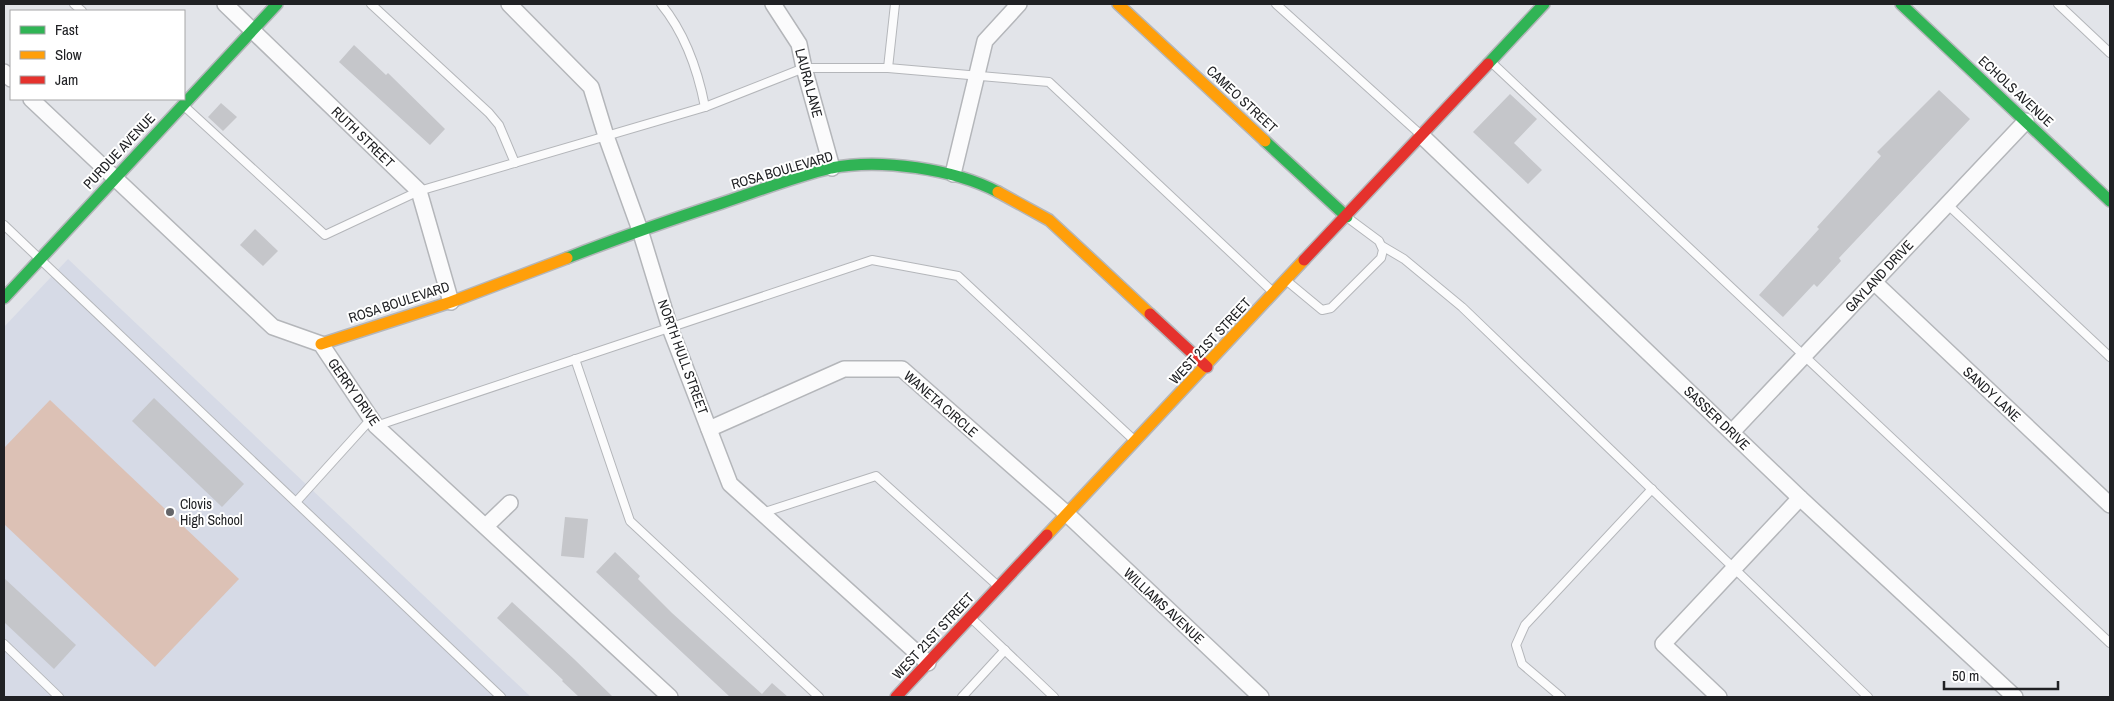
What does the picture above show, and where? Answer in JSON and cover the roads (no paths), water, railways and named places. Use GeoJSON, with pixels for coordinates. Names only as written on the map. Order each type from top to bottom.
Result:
{"type":"FeatureCollection","features":[{"type":"Feature","properties":{"kind":"street","name":"RUTH STREET"},"geometry":{"type":"LineString","coordinates":[[225,4],[419,191]]}},
{"type":"Feature","properties":{"kind":"street","name":"PURDUE AVENUE"},"geometry":{"type":"LineString","coordinates":[[185,97],[277,4]]}},
{"type":"Feature","properties":{"kind":"street","name":"NORTH HULL STREET"},"geometry":{"type":"LineString","coordinates":[[509,4],[591,86],[606,136],[640,230],[670,328],[730,484],[928,663]]}},
{"type":"Feature","properties":{"kind":"street","name":"LAURA LANE"},"geometry":{"type":"LineString","coordinates":[[773,4],[800,44],[804,68],[832,168]]}},
{"type":"Feature","properties":{"kind":"street"},"geometry":{"type":"LineString","coordinates":[[953,174],[985,41],[1019,4]]}},
{"type":"Feature","properties":{"kind":"street","name":"CAMEO STREET"},"geometry":{"type":"LineString","coordinates":[[1118,4],[1347,217]]}},
{"type":"Feature","properties":{"kind":"street","name":"WEST 21ST STREET"},"geometry":{"type":"LineString","coordinates":[[896,697],[1347,217],[1544,4]]}},
{"type":"Feature","properties":{"kind":"street","name":"ECHOLS AVENUE"},"geometry":{"type":"LineString","coordinates":[[1901,4],[2110,201]]}},
{"type":"Feature","properties":{"kind":"street","name":"GERRY DRIVE"},"geometry":{"type":"LineString","coordinates":[[32,100],[274,327],[320,344],[373,422],[670,697]]}},
{"type":"Feature","properties":{"kind":"street","name":"PURDUE AVENUE"},"geometry":{"type":"LineString","coordinates":[[4,298],[114,178],[180,102]]}},
{"type":"Feature","properties":{"kind":"street","name":"GAYLAND DRIVE"},"geometry":{"type":"LineString","coordinates":[[1732,432],[2026,121]]}},
{"type":"Feature","properties":{"kind":"street","name":"SASSER DRIVE"},"geometry":{"type":"LineString","coordinates":[[1422,136],[1800,498],[2015,697]]}},
{"type":"Feature","properties":{"kind":"street","name":"ROSA BOULEVARD"},"geometry":{"type":"LineString","coordinates":[[320,344],[450,302],[640,230],[832,168],[876,165],[918,168],[953,174],[986,186],[1048,220],[1207,366]]}},
{"type":"Feature","properties":{"kind":"street"},"geometry":{"type":"LineString","coordinates":[[419,191],[450,302]]}},
{"type":"Feature","properties":{"kind":"street","name":"SANDY LANE"},"geometry":{"type":"LineString","coordinates":[[1874,282],[2110,505]]}},
{"type":"Feature","properties":{"kind":"street","name":"WANETA CIRCLE"},"geometry":{"type":"LineString","coordinates":[[709,428],[844,368],[902,370],[1067,514]]}},
{"type":"Feature","properties":{"kind":"street"},"geometry":{"type":"LineString","coordinates":[[1719,697],[1663,644],[1800,498]]}},
{"type":"Feature","properties":{"kind":"street"},"geometry":{"type":"LineString","coordinates":[[486,526],[510,503]]}},
{"type":"Feature","properties":{"kind":"street","name":"WILLIAMS AVENUE"},"geometry":{"type":"LineString","coordinates":[[1067,514],[1261,697]]}},
{"type":"Feature","properties":{"kind":"lane"},"geometry":{"type":"LineString","coordinates":[[371,4],[489,113],[499,125],[515,163]]}},
{"type":"Feature","properties":{"kind":"lane"},"geometry":{"type":"LineString","coordinates":[[661,4],[670,15],[686,48],[700,81],[705,107]]}},
{"type":"Feature","properties":{"kind":"lane"},"geometry":{"type":"LineString","coordinates":[[888,68],[895,4]]}},
{"type":"Feature","properties":{"kind":"lane"},"geometry":{"type":"LineString","coordinates":[[1276,4],[1422,136]]}},
{"type":"Feature","properties":{"kind":"lane"},"geometry":{"type":"LineString","coordinates":[[2058,4],[2110,53]]}},
{"type":"Feature","properties":{"kind":"lane"},"geometry":{"type":"LineString","coordinates":[[1490,61],[2110,643]]}},
{"type":"Feature","properties":{"kind":"lane"},"geometry":{"type":"LineString","coordinates":[[180,102],[325,236],[419,191],[705,107],[804,68],[888,68],[1049,82],[1275,293]]}},
{"type":"Feature","properties":{"kind":"lane"},"geometry":{"type":"LineString","coordinates":[[1947,204],[2110,358]]}},
{"type":"Feature","properties":{"kind":"lane"},"geometry":{"type":"LineString","coordinates":[[1287,281],[1322,310],[1330,308],[1381,258],[1384,250],[1380,242],[1347,217]]}},
{"type":"Feature","properties":{"kind":"lane"},"geometry":{"type":"LineString","coordinates":[[4,225],[501,697]]}},
{"type":"Feature","properties":{"kind":"lane"},"geometry":{"type":"LineString","coordinates":[[1382,246],[1404,259],[1462,307],[1868,697]]}},
{"type":"Feature","properties":{"kind":"lane"},"geometry":{"type":"LineString","coordinates":[[296,502],[373,422],[575,359],[872,260],[958,276],[1135,441]]}},
{"type":"Feature","properties":{"kind":"lane"},"geometry":{"type":"LineString","coordinates":[[575,359],[630,521],[819,697]]}},
{"type":"Feature","properties":{"kind":"lane"},"geometry":{"type":"LineString","coordinates":[[762,513],[876,476],[1000,588]]}},
{"type":"Feature","properties":{"kind":"lane"},"geometry":{"type":"LineString","coordinates":[[1561,697],[1522,664],[1516,645],[1519,638],[1525,625],[1652,489]]}},
{"type":"Feature","properties":{"kind":"lane"},"geometry":{"type":"LineString","coordinates":[[972,618],[1054,697]]}},
{"type":"Feature","properties":{"kind":"lane"},"geometry":{"type":"LineString","coordinates":[[4,644],[59,697]]}},
{"type":"Feature","properties":{"kind":"lane"},"geometry":{"type":"LineString","coordinates":[[962,697],[1005,650]]}},
{"type":"Feature","properties":{"kind":"place","name":"Clovis High School"},"geometry":{"type":"Point","coordinates":[170,512]}}]}
